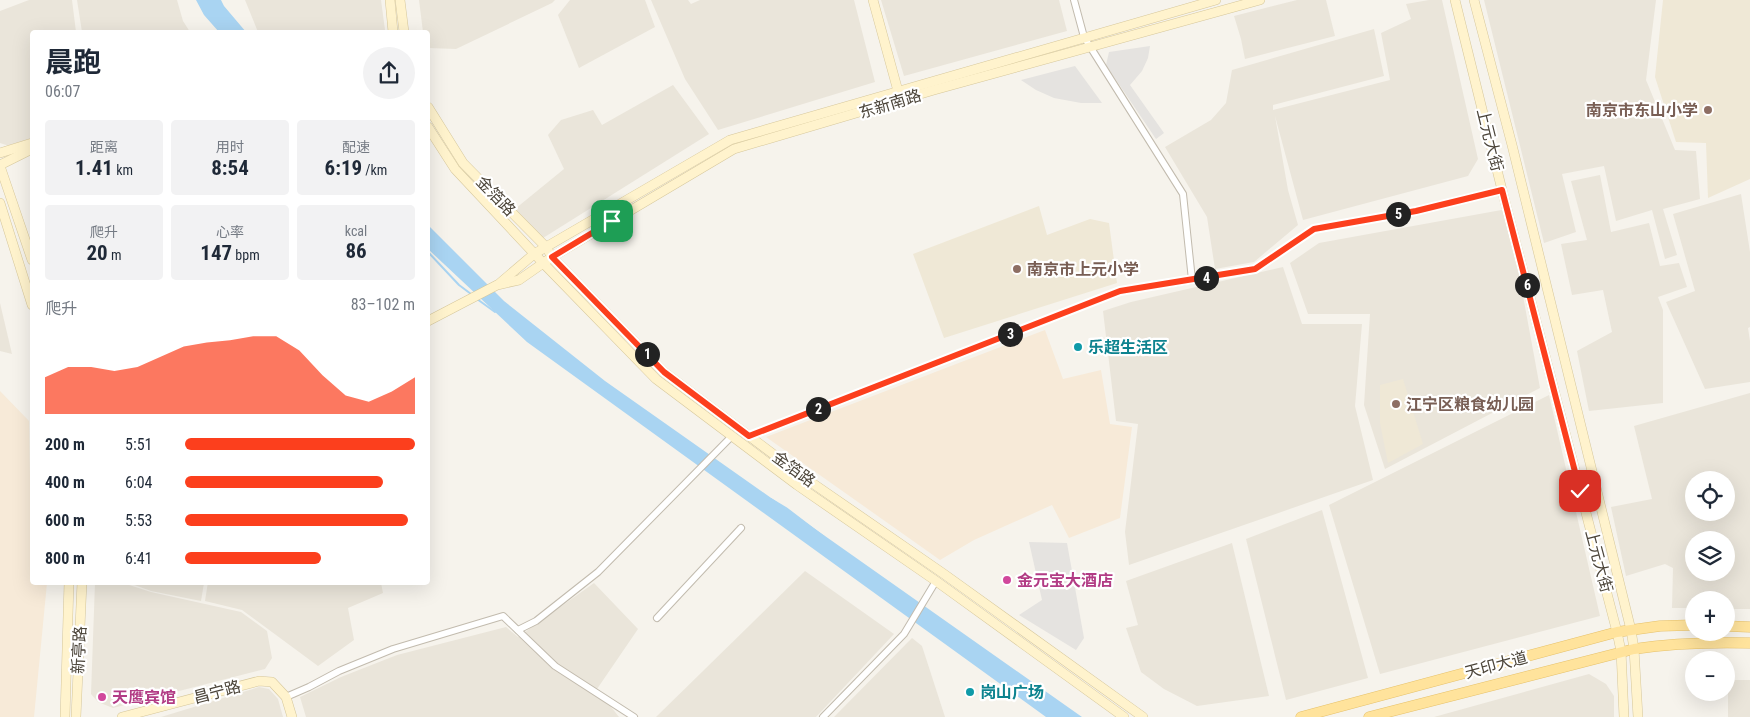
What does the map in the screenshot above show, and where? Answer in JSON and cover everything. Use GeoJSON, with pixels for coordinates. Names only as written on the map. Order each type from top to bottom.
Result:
{"type":"FeatureCollection","features":[{"type":"Feature","properties":{"kind":"main road"},"geometry":{"type":"LineString","coordinates":[[390,0],[393,30]]}},
{"type":"Feature","properties":{"kind":"main road"},"geometry":{"type":"LineString","coordinates":[[400,0],[404,30]]}},
{"type":"Feature","properties":{"kind":"main road"},"geometry":{"type":"LineString","coordinates":[[873,0],[898,91]]}},
{"type":"Feature","properties":{"kind":"main road","name":"东新南路"},"geometry":{"type":"LineString","coordinates":[[497,286],[534,254],[730,140],[1216,0]]}},
{"type":"Feature","properties":{"kind":"main road","name":"东新南路"},"geometry":{"type":"LineString","coordinates":[[497,286],[519,280],[552,257],[734,149],[1260,0]]}},
{"type":"Feature","properties":{"kind":"main road","name":"上元大街"},"geometry":{"type":"LineString","coordinates":[[1456,0],[1502,190],[1617,632],[1621,651],[1624,717]]}},
{"type":"Feature","properties":{"kind":"main road","name":"上元大街"},"geometry":{"type":"LineString","coordinates":[[1474,0],[1512,145],[1631,630],[1634,648],[1638,717]]}},
{"type":"Feature","properties":{"kind":"main road","name":"金箔路"},"geometry":{"type":"LineString","coordinates":[[430,110],[464,163],[664,372],[805,478],[944,574],[1143,717]]}},
{"type":"Feature","properties":{"kind":"main road","name":"金箔路"},"geometry":{"type":"LineString","coordinates":[[430,130],[455,169],[543,264],[656,379],[797,485],[936,581],[1124,717]]}},
{"type":"Feature","properties":{"kind":"main road"},"geometry":{"type":"LineString","coordinates":[[0,153],[30,144]]}},
{"type":"Feature","properties":{"kind":"main road"},"geometry":{"type":"LineString","coordinates":[[30,151],[0,166],[30,254]]}},
{"type":"Feature","properties":{"kind":"main road"},"geometry":{"type":"LineString","coordinates":[[0,203],[30,299]]}},
{"type":"Feature","properties":{"kind":"main road"},"geometry":{"type":"LineString","coordinates":[[430,319],[497,286]]}},
{"type":"Feature","properties":{"kind":"main road","name":"新亭路"},"geometry":{"type":"LineString","coordinates":[[65,717],[69,585]]}},
{"type":"Feature","properties":{"kind":"main road","name":"新亭路"},"geometry":{"type":"LineString","coordinates":[[76,717],[82,585]]}},
{"type":"Feature","properties":{"kind":"main road","name":"天印大道"},"geometry":{"type":"LineString","coordinates":[[1300,717],[1617,632],[1660,626],[1685,626]]}},
{"type":"Feature","properties":{"kind":"main road"},"geometry":{"type":"LineString","coordinates":[[1735,626],[1750,627]]}},
{"type":"Feature","properties":{"kind":"main road","name":"天印大道"},"geometry":{"type":"LineString","coordinates":[[1369,717],[1634,648],[1713,642],[1750,643]]}},
{"type":"Feature","properties":{"kind":"main road","name":"昌宁路"},"geometry":{"type":"LineString","coordinates":[[122,717],[259,681],[272,682],[286,697]]}},
{"type":"Feature","properties":{"kind":"main road"},"geometry":{"type":"LineString","coordinates":[[286,697],[292,717]]}},
{"type":"Feature","properties":{"kind":"street"},"geometry":{"type":"LineString","coordinates":[[1074,0],[1084,37],[1183,194],[1192,280]]}},
{"type":"Feature","properties":{"kind":"street"},"geometry":{"type":"LineString","coordinates":[[749,436],[1120,291],[1255,269],[1314,229],[1416,211],[1502,190]]}},
{"type":"Feature","properties":{"kind":"street"},"geometry":{"type":"LineString","coordinates":[[518,630],[536,621],[598,572],[732,436]]}},
{"type":"Feature","properties":{"kind":"street"},"geometry":{"type":"LineString","coordinates":[[658,618],[741,528]]}},
{"type":"Feature","properties":{"kind":"street"},"geometry":{"type":"LineString","coordinates":[[823,717],[904,634],[936,581]]}},
{"type":"Feature","properties":{"kind":"street"},"geometry":{"type":"LineString","coordinates":[[286,697],[309,688],[339,671],[394,649],[503,616],[555,666],[634,717]]}},
{"type":"Feature","properties":{"kind":"shaded area"},"geometry":{"type":"Polygon","coordinates":[[[29,0],[72,0],[76,30],[30,30],[30,139],[9,146],[0,143],[0,11],[29,0]]]}},
{"type":"Feature","properties":{"kind":"shaded area"},"geometry":{"type":"Polygon","coordinates":[[[77,0],[177,0],[183,21],[189,30],[82,30],[77,0]]]}},
{"type":"Feature","properties":{"kind":"shaded area"},"geometry":{"type":"Polygon","coordinates":[[[245,0],[381,0],[385,30],[257,30],[245,0]]]}},
{"type":"Feature","properties":{"kind":"shaded area"},"geometry":{"type":"Polygon","coordinates":[[[419,0],[555,0],[456,49],[430,48],[430,30],[423,30],[419,0]]]}},
{"type":"Feature","properties":{"kind":"shaded area"},"geometry":{"type":"Polygon","coordinates":[[[570,0],[645,0],[655,27],[579,68],[558,15],[570,0]]]}},
{"type":"Feature","properties":{"kind":"shaded area"},"geometry":{"type":"Polygon","coordinates":[[[651,0],[688,0],[691,4],[700,0],[854,0],[875,82],[718,130],[685,79],[651,0]]]}},
{"type":"Feature","properties":{"kind":"shaded area"},"geometry":{"type":"Polygon","coordinates":[[[881,0],[1059,0],[1067,31],[904,76],[881,0]]]}},
{"type":"Feature","properties":{"kind":"shaded area"},"geometry":{"type":"Polygon","coordinates":[[[1297,0],[1326,0],[1335,36],[1245,59],[1234,16],[1297,0]]]}},
{"type":"Feature","properties":{"kind":"shaded area"},"geometry":{"type":"Polygon","coordinates":[[[1442,0],[1478,159],[1468,176],[1303,220],[1275,116],[1288,190],[1298,225],[1254,262],[1215,269],[1207,217],[1165,147],[1211,120],[1226,103],[1232,70],[1374,29],[1384,76],[1273,105],[1273,110],[1390,80],[1381,33],[1411,19],[1406,4],[1442,0]]]}},
{"type":"Feature","properties":{"kind":"shaded area"},"geometry":{"type":"Polygon","coordinates":[[[1484,0],[1656,0],[1646,80],[1675,150],[1696,151],[1700,199],[1663,209],[1677,255],[1665,259],[1652,210],[1616,221],[1604,166],[1562,174],[1576,232],[1544,243],[1484,0]]]}},
{"type":"Feature","properties":{"kind":"shaded area","name":"南京市东山小学"},"geometry":{"type":"Polygon","coordinates":[[[1663,0],[1750,0],[1750,179],[1708,198],[1706,143],[1676,142],[1655,77],[1663,0]]]}},
{"type":"Feature","properties":{"kind":"shaded area"},"geometry":{"type":"Polygon","coordinates":[[[1150,46],[1148,58],[1142,71],[1130,85],[1164,133],[1156,139],[1106,65],[1109,52],[1150,46]]]}},
{"type":"Feature","properties":{"kind":"shaded area"},"geometry":{"type":"Polygon","coordinates":[[[1075,66],[1102,103],[1081,103],[1054,98],[1036,90],[1021,80],[1075,66]]]}},
{"type":"Feature","properties":{"kind":"shaded area"},"geometry":{"type":"Polygon","coordinates":[[[673,85],[709,134],[543,238],[515,209],[564,169],[548,135],[561,120],[593,110],[602,125],[673,85]]]}},
{"type":"Feature","properties":{"kind":"shaded area"},"geometry":{"type":"Polygon","coordinates":[[[1600,175],[1611,232],[1649,223],[1660,266],[1679,263],[1687,287],[1658,297],[1663,310],[1663,403],[1589,411],[1577,351],[1612,332],[1603,290],[1572,295],[1561,244],[1587,240],[1571,181],[1600,175]]]}},
{"type":"Feature","properties":{"kind":"shaded area"},"geometry":{"type":"Polygon","coordinates":[[[1741,194],[1750,252],[1750,327],[1748,328],[1750,341],[1750,382],[1705,389],[1666,302],[1695,291],[1673,214],[1741,194]]]}},
{"type":"Feature","properties":{"kind":"shaded area","name":"南京市上元小学"},"geometry":{"type":"Polygon","coordinates":[[[1039,206],[1047,235],[1090,219],[1109,223],[1117,283],[944,338],[913,254],[1039,206]]]}},
{"type":"Feature","properties":{"kind":"shaded area"},"geometry":{"type":"Polygon","coordinates":[[[1507,209],[1540,388],[1385,469],[1364,405],[1370,314],[1308,314],[1290,263],[1319,243],[1507,209]]]}},
{"type":"Feature","properties":{"kind":"shaded area"},"geometry":{"type":"Polygon","coordinates":[[[1283,267],[1302,324],[1362,324],[1355,406],[1373,480],[1129,565],[1125,532],[1138,424],[1116,421],[1103,311],[1131,302],[1283,267]]]}},
{"type":"Feature","properties":{"kind":"shaded area"},"geometry":{"type":"Polygon","coordinates":[[[0,303],[12,354],[0,351],[0,303]]]}},
{"type":"Feature","properties":{"kind":"shaded area"},"geometry":{"type":"Polygon","coordinates":[[[1045,330],[1063,379],[1101,370],[1110,424],[1132,427],[1120,518],[1069,538],[1052,505],[974,540],[940,560],[766,437],[1045,330]]]}},
{"type":"Feature","properties":{"kind":"shaded area","name":"江宁区粮食幼儿园"},"geometry":{"type":"Polygon","coordinates":[[[1403,379],[1423,444],[1388,463],[1380,423],[1380,385],[1403,379]]]}},
{"type":"Feature","properties":{"kind":"shaded area"},"geometry":{"type":"Polygon","coordinates":[[[0,391],[29,421],[30,585],[47,585],[34,717],[0,717],[0,391]]]}},
{"type":"Feature","properties":{"kind":"shaded area"},"geometry":{"type":"Polygon","coordinates":[[[1750,393],[1750,609],[1735,609],[1735,591],[1685,591],[1685,608],[1672,608],[1673,568],[1665,564],[1626,576],[1611,507],[1652,499],[1634,426],[1750,393]]]}},
{"type":"Feature","properties":{"kind":"shaded area"},"geometry":{"type":"Polygon","coordinates":[[[1549,395],[1600,616],[1380,674],[1329,505],[1549,395]]]}},
{"type":"Feature","properties":{"kind":"shaded area"},"geometry":{"type":"Polygon","coordinates":[[[1322,510],[1368,678],[1286,700],[1246,539],[1322,510]]]}},
{"type":"Feature","properties":{"kind":"shaded area"},"geometry":{"type":"Polygon","coordinates":[[[1029,542],[1067,543],[1084,638],[1076,650],[1019,615],[1042,600],[1029,542]]]}},
{"type":"Feature","properties":{"kind":"shaded area"},"geometry":{"type":"Polygon","coordinates":[[[1232,543],[1269,696],[1197,706],[1164,689],[1141,672],[1126,628],[1138,625],[1126,581],[1232,543]]]}},
{"type":"Feature","properties":{"kind":"shaded area"},"geometry":{"type":"Polygon","coordinates":[[[805,571],[894,634],[816,717],[656,717],[805,571]]]}},
{"type":"Feature","properties":{"kind":"shaded area"},"geometry":{"type":"Polygon","coordinates":[[[594,583],[638,629],[597,689],[619,717],[306,717],[300,697],[341,677],[397,655],[506,627],[518,637],[594,583]]]}},
{"type":"Feature","properties":{"kind":"shaded area"},"geometry":{"type":"Polygon","coordinates":[[[95,585],[129,585],[151,592],[241,612],[267,631],[272,658],[265,669],[113,708],[98,702],[91,694],[95,585]]]}},
{"type":"Feature","properties":{"kind":"shaded area"},"geometry":{"type":"Polygon","coordinates":[[[134,585],[204,585],[201,601],[151,591],[134,585]]]}},
{"type":"Feature","properties":{"kind":"shaded area"},"geometry":{"type":"Polygon","coordinates":[[[208,585],[381,585],[383,593],[348,608],[354,640],[318,666],[242,610],[205,601],[208,585]]]}},
{"type":"Feature","properties":{"kind":"shaded area"},"geometry":{"type":"Polygon","coordinates":[[[912,638],[922,646],[945,717],[834,717],[912,638]]]}},
{"type":"Feature","properties":{"kind":"shaded area"},"geometry":{"type":"Polygon","coordinates":[[[1589,674],[1606,684],[1614,696],[1614,717],[1434,717],[1589,674]]]}},
{"type":"Feature","properties":{"kind":"shaded area"},"geometry":{"type":"Polygon","coordinates":[[[1735,680],[1750,680],[1750,717],[1728,717],[1728,701],[1735,701],[1735,680]]]}},
{"type":"Feature","properties":{"kind":"shaded area"},"geometry":{"type":"Polygon","coordinates":[[[259,687],[269,689],[278,699],[283,717],[161,717],[259,687]]]}},
{"type":"Feature","properties":{"kind":"water"},"geometry":{"type":"Polygon","coordinates":[[[196,0],[221,0],[244,30],[217,30],[204,15],[196,0]]]}},
{"type":"Feature","properties":{"kind":"water"},"geometry":{"type":"Polygon","coordinates":[[[430,227],[504,301],[605,381],[1082,717],[1046,717],[527,342],[430,251],[430,227]]]}},
{"type":"Feature","properties":{"kind":"waterway"},"geometry":{"type":"LineString","coordinates":[[430,254],[459,285],[471,294]]}},
{"type":"Feature","properties":{"kind":"waterway"},"geometry":{"type":"LineString","coordinates":[[477,299],[495,312]]}},
{"type":"Feature","properties":{"kind":"waterway"},"geometry":{"type":"LineString","coordinates":[[771,499],[824,537]]}},
{"type":"Feature","properties":{"kind":"place","name":"南京市东山小学"},"geometry":{"type":"Point","coordinates":[1708,110]}},
{"type":"Feature","properties":{"kind":"place","name":"南京市上元小学"},"geometry":{"type":"Point","coordinates":[1017,269]}},
{"type":"Feature","properties":{"kind":"place","name":"乐超生活区"},"geometry":{"type":"Point","coordinates":[1078,347]}},
{"type":"Feature","properties":{"kind":"place","name":"江宁区粮食幼儿园"},"geometry":{"type":"Point","coordinates":[1396,404]}},
{"type":"Feature","properties":{"kind":"place","name":"金元宝大酒店"},"geometry":{"type":"Point","coordinates":[1007,580]}},
{"type":"Feature","properties":{"kind":"place","name":"岗山广场"},"geometry":{"type":"Point","coordinates":[970,692]}},
{"type":"Feature","properties":{"kind":"place","name":"天鹰宾馆"},"geometry":{"type":"Point","coordinates":[102,697]}},
{"type":"Feature","properties":{"kind":"route"},"geometry":{"type":"LineString","coordinates":[[612,221],[552,257],[664,372],[749,436],[1120,291],[1255,269],[1314,229],[1416,211],[1502,190],[1580,491]]}}]}
